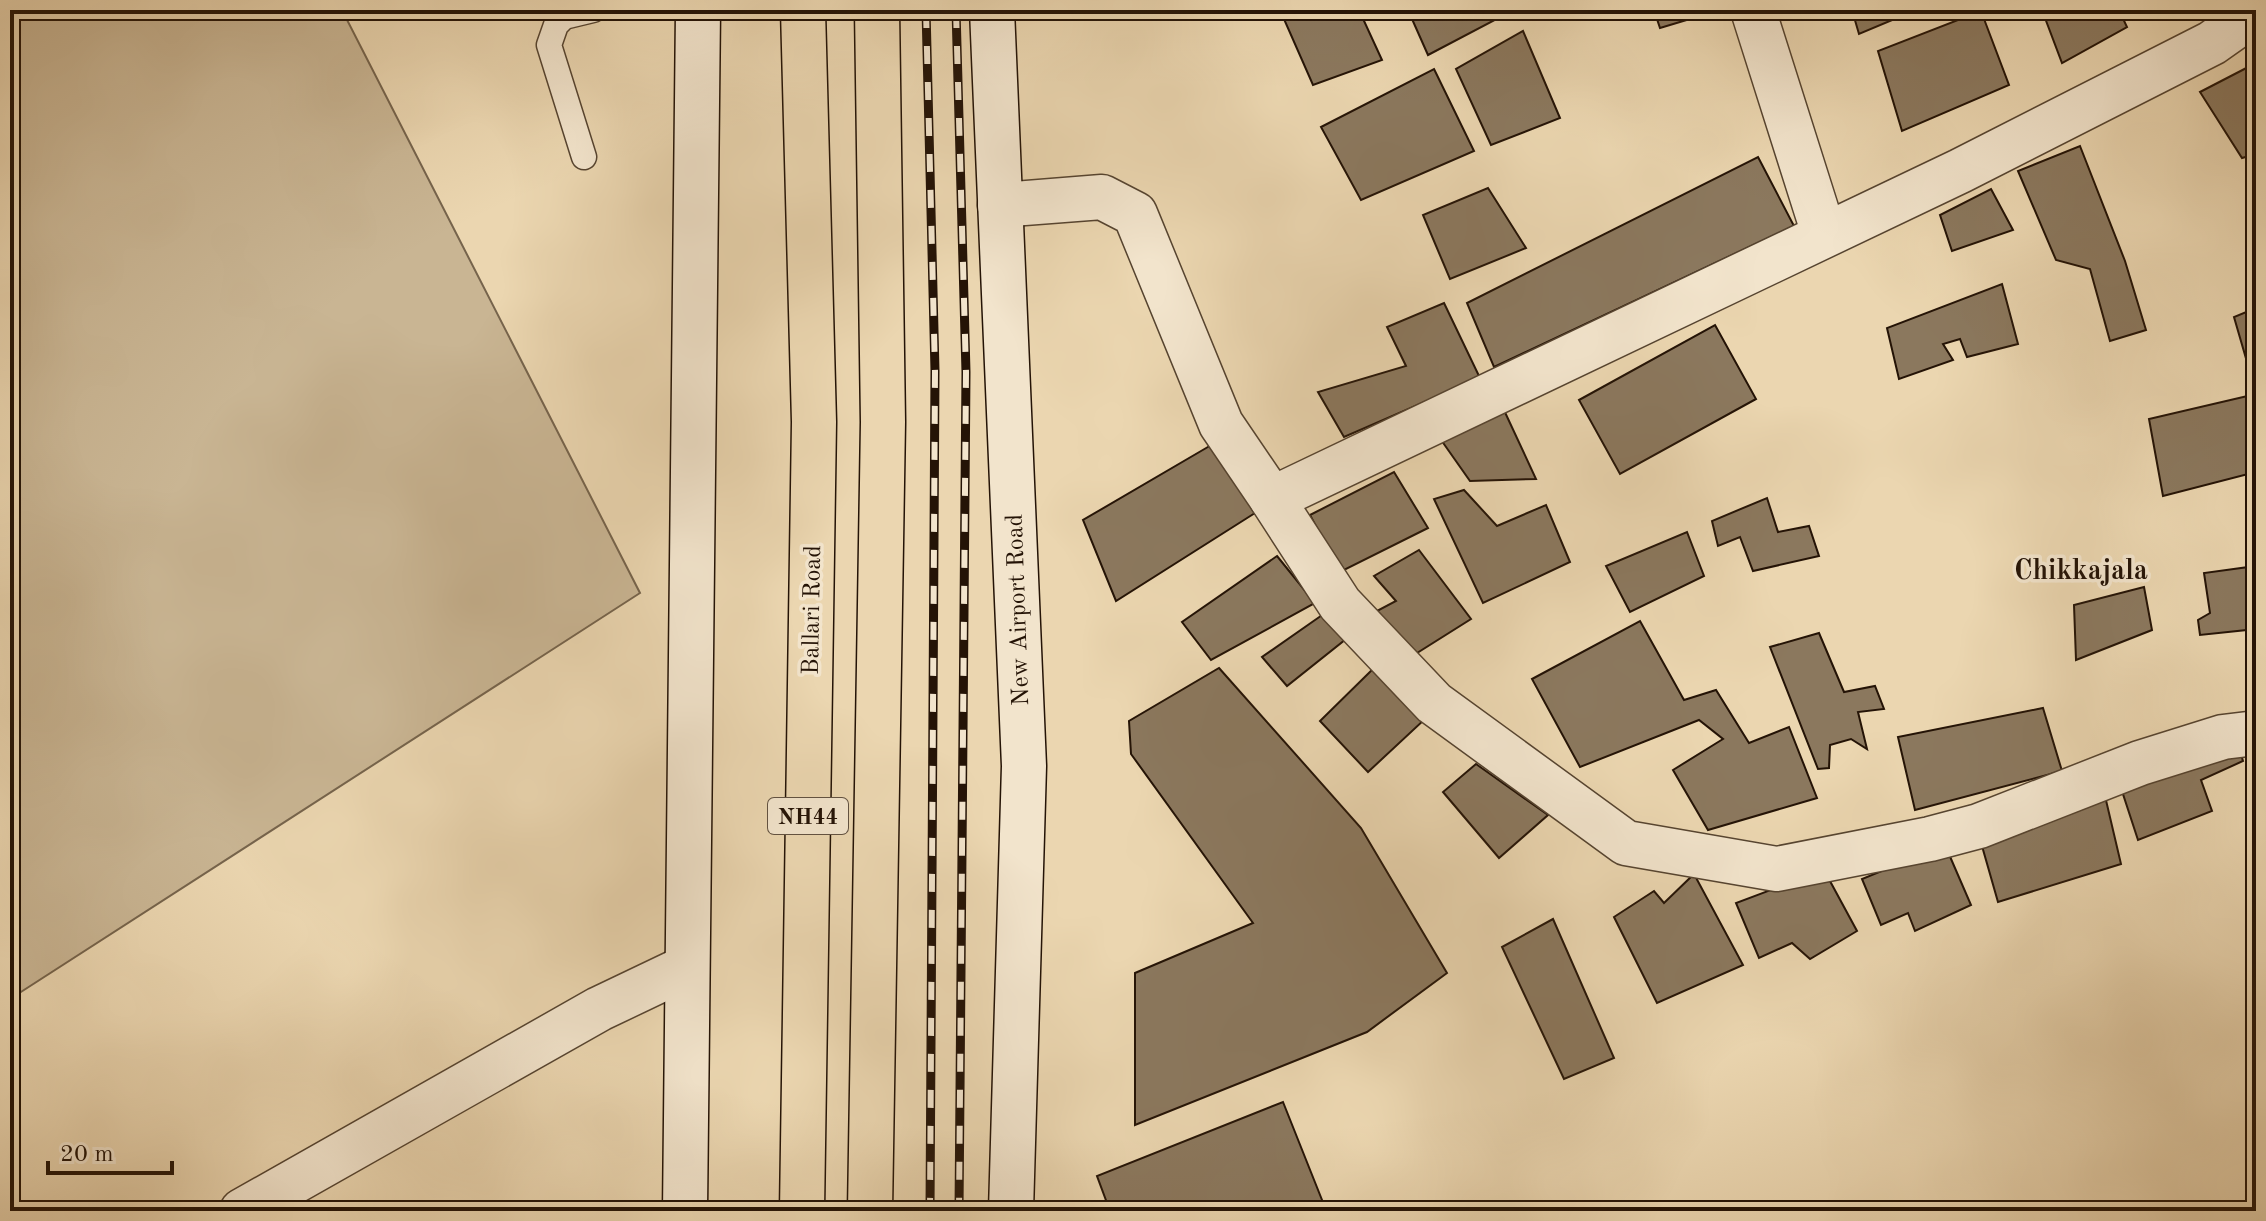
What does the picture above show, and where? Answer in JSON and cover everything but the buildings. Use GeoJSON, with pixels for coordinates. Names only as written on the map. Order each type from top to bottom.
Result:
{"type":"FeatureCollection","features":[{"type":"Feature","properties":{"kind":"highway","name":"Ballari Road"},"geometry":{"type":"LineString","coordinates":[[802,1211],[814,422],[803,10]]}},
{"type":"Feature","properties":{"kind":"highway","name":"NH44"},"geometry":{"type":"LineString","coordinates":[[870,1211],[883,422],[877,10]]}},
{"type":"Feature","properties":{"kind":"street"},"geometry":{"type":"LineString","coordinates":[[685,1211],[698,10]]}},
{"type":"Feature","properties":{"kind":"street","name":"New Airport Road"},"geometry":{"type":"LineString","coordinates":[[992,10],[1024,766],[1011,1211]]}},
{"type":"Feature","properties":{"kind":"street"},"geometry":{"type":"LineString","coordinates":[[1753,10],[1824,234]]}},
{"type":"Feature","properties":{"kind":"street"},"geometry":{"type":"LineString","coordinates":[[1272,499],[1960,171],[2212,43],[2256,12]]}},
{"type":"Feature","properties":{"kind":"street"},"geometry":{"type":"LineString","coordinates":[[1000,205],[1102,197],[1135,214],[1221,424],[1340,604],[1434,703],[1626,843],[1777,869],[1930,839],[1979,826],[2140,763],[2223,737],[2256,733]]}},
{"type":"Feature","properties":{"kind":"street"},"geometry":{"type":"LineString","coordinates":[[242,1211],[599,1009],[687,967]]}},
{"type":"Feature","properties":{"kind":"lane"},"geometry":{"type":"LineString","coordinates":[[584,157],[549,45],[556,25],[564,17],[593,10]]}},
{"type":"Feature","properties":{"kind":"shaded area"},"geometry":{"type":"Polygon","coordinates":[[[10,10],[342,10],[640,593],[10,999],[10,10]]]}},
{"type":"Feature","properties":{"kind":"railway"},"geometry":{"type":"LineString","coordinates":[[926,10],[935,371],[930,1211]]}},
{"type":"Feature","properties":{"kind":"railway"},"geometry":{"type":"LineString","coordinates":[[956,10],[966,372],[959,1211]]}},
{"type":"Feature","properties":{"kind":"district","name":"Chikkajala"},"geometry":{"type":"Point","coordinates":[2081,569]}}]}
